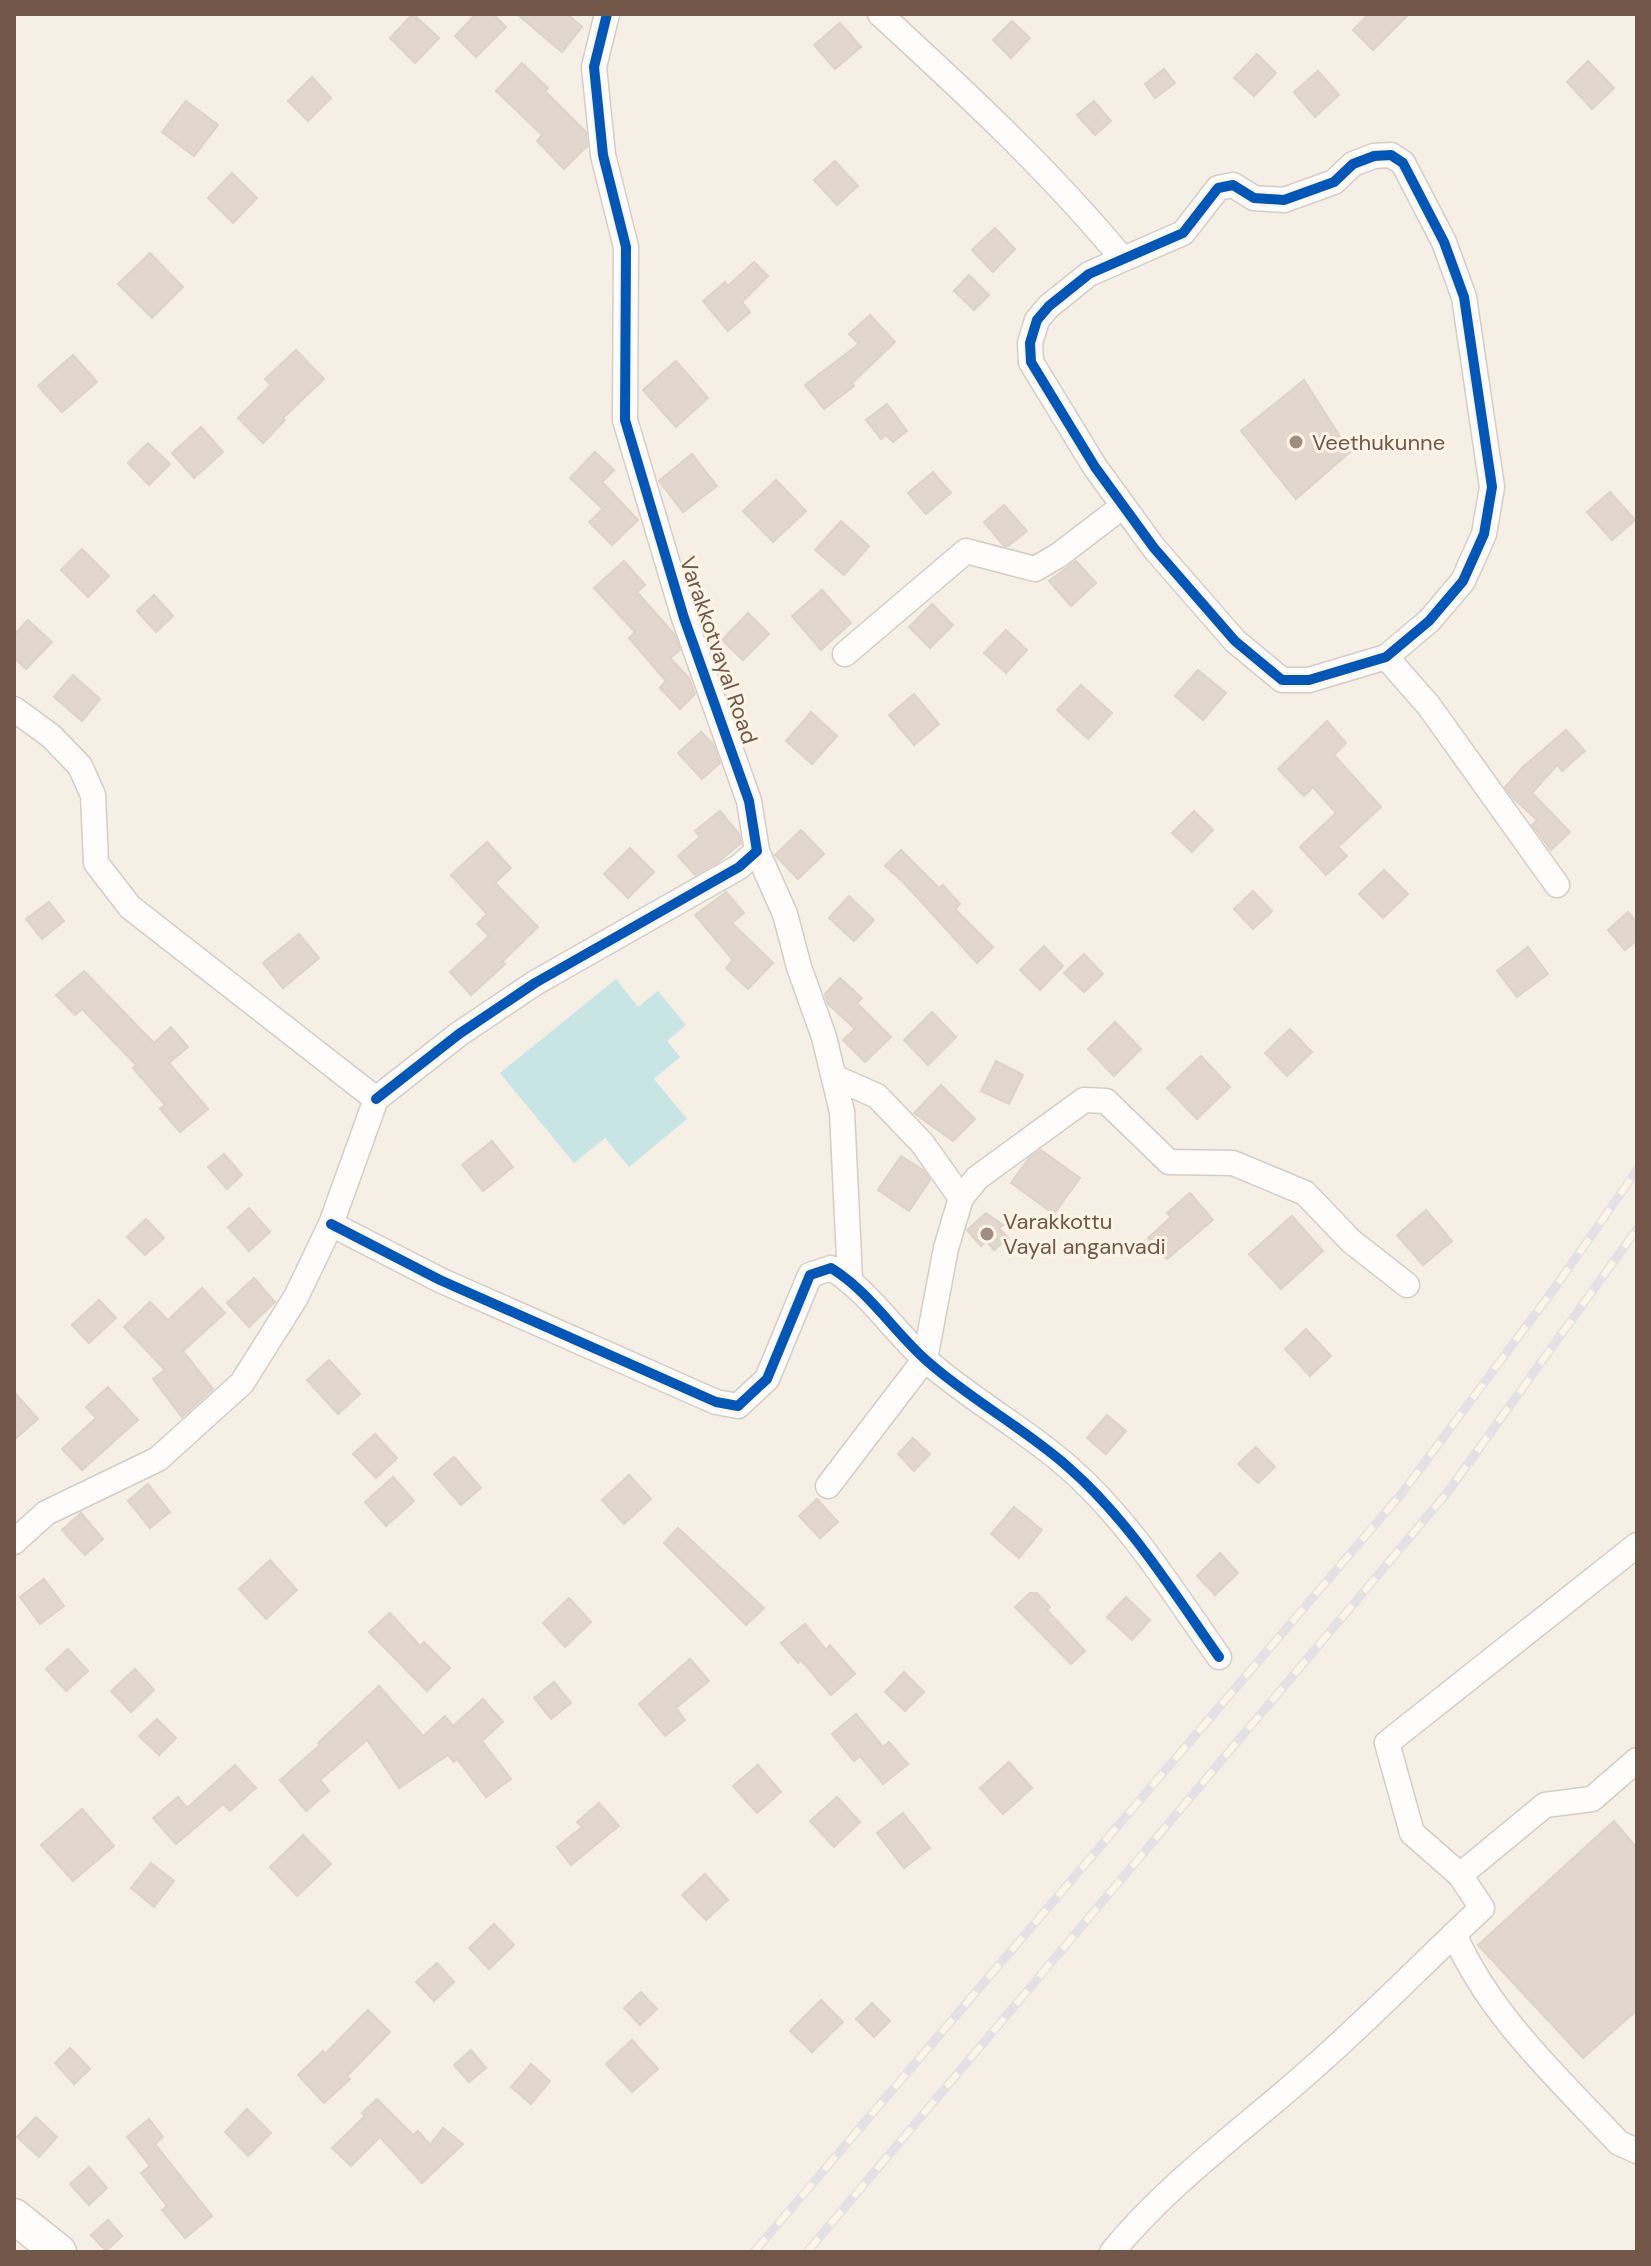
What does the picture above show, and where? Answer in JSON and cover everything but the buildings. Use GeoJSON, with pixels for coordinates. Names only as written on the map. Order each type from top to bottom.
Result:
{"type":"FeatureCollection","features":[{"type":"Feature","properties":{"kind":"street","name":"Varakkotvayal Road"},"geometry":{"type":"LineString","coordinates":[[607,14],[594,67],[603,155],[626,247],[625,420],[684,618],[749,801],[757,851],[785,914],[834,1077],[842,1112],[850,1279]]}},
{"type":"Feature","properties":{"kind":"street"},"geometry":{"type":"LineString","coordinates":[[880,14],[1007,132],[1122,258]]}},
{"type":"Feature","properties":{"kind":"street"},"geometry":{"type":"LineString","coordinates":[[1391,155],[1403,163],[1444,242],[1464,297],[1492,487],[1484,534],[1463,581],[1429,621],[1386,657],[1309,680],[1282,680],[1235,641],[1154,548],[1095,467],[1031,362],[1030,343],[1037,320],[1049,306],[1089,274],[1122,258],[1183,233],[1218,188],[1233,185],[1254,198],[1284,200],[1334,182],[1353,164],[1374,156],[1391,155]]}},
{"type":"Feature","properties":{"kind":"street"},"geometry":{"type":"LineString","coordinates":[[845,654],[966,551],[1035,569],[1059,555],[1123,506]]}},
{"type":"Feature","properties":{"kind":"street"},"geometry":{"type":"LineString","coordinates":[[1386,657],[1429,706],[1557,885]]}},
{"type":"Feature","properties":{"kind":"street"},"geometry":{"type":"LineString","coordinates":[[14,709],[51,736],[80,766],[93,795],[96,863],[130,907],[376,1099]]}},
{"type":"Feature","properties":{"kind":"street"},"geometry":{"type":"LineString","coordinates":[[14,1542],[46,1513],[158,1459],[242,1383],[296,1297],[331,1224],[376,1099],[459,1034],[535,983],[739,867],[757,851]]}},
{"type":"Feature","properties":{"kind":"street"},"geometry":{"type":"LineString","coordinates":[[834,1077],[877,1096],[922,1143],[961,1198]]}},
{"type":"Feature","properties":{"kind":"street"},"geometry":{"type":"LineString","coordinates":[[828,1486],[925,1359],[946,1248],[961,1198],[977,1178],[1084,1100],[1106,1101],[1169,1162],[1233,1163],[1305,1193],[1351,1241],[1407,1285]]}},
{"type":"Feature","properties":{"kind":"street"},"geometry":{"type":"LineString","coordinates":[[331,1224],[440,1280],[716,1402],[738,1406],[767,1379],[810,1275],[831,1268],[850,1279],[925,1359],[1070,1469],[1158,1569],[1219,1657]]}},
{"type":"Feature","properties":{"kind":"street"},"geometry":{"type":"LineString","coordinates":[[1112,2252],[1132,2227],[1214,2150],[1314,2067],[1482,1908],[1460,1875],[1412,1833],[1387,1743],[1637,1545]]}},
{"type":"Feature","properties":{"kind":"street"},"geometry":{"type":"LineString","coordinates":[[1460,1875],[1545,1805],[1592,1799],[1637,1760]]}},
{"type":"Feature","properties":{"kind":"street"},"geometry":{"type":"LineString","coordinates":[[1454,1934],[1469,1967],[1521,2040],[1619,2143],[1637,2151]]}},
{"type":"Feature","properties":{"kind":"street"},"geometry":{"type":"LineString","coordinates":[[14,2216],[59,2252]]}},
{"type":"Feature","properties":{"kind":"water"},"geometry":{"type":"Polygon","coordinates":[[[616,979],[638,1007],[658,991],[686,1025],[667,1041],[680,1057],[654,1079],[687,1119],[629,1167],[605,1138],[574,1163],[500,1073],[616,979]]]}},
{"type":"Feature","properties":{"kind":"railway"},"geometry":{"type":"LineString","coordinates":[[754,2252],[1402,1493],[1554,1289],[1637,1170]]}},
{"type":"Feature","properties":{"kind":"railway"},"geometry":{"type":"LineString","coordinates":[[807,2252],[1447,1493],[1637,1229]]}},
{"type":"Feature","properties":{"kind":"cycle path"},"geometry":{"type":"LineString","coordinates":[[376,1099],[459,1034],[535,983],[739,867],[757,851],[749,801],[684,618],[625,420],[626,247],[603,155],[594,67],[607,14]]}},
{"type":"Feature","properties":{"kind":"cycle path"},"geometry":{"type":"LineString","coordinates":[[1391,155],[1403,163],[1444,242],[1464,297],[1492,487],[1484,534],[1463,581],[1429,621],[1386,657],[1309,680],[1282,680],[1235,641],[1154,548],[1095,467],[1031,362],[1030,343],[1037,320],[1049,306],[1089,274],[1183,233],[1218,188],[1233,185],[1254,198],[1284,200],[1334,182],[1353,164],[1374,156],[1391,155]]}},
{"type":"Feature","properties":{"kind":"cycle path"},"geometry":{"type":"LineString","coordinates":[[331,1224],[440,1280],[716,1402],[738,1406],[767,1379],[810,1275],[831,1268],[857,1288],[927,1361],[1051,1453],[1090,1488],[1130,1533],[1219,1657]]}},
{"type":"Feature","properties":{"kind":"place","name":"Veethukunne"},"geometry":{"type":"Point","coordinates":[1296,442]}},
{"type":"Feature","properties":{"kind":"place","name":"Varakkottu Vayal anganvadi"},"geometry":{"type":"Point","coordinates":[987,1234]}}]}
